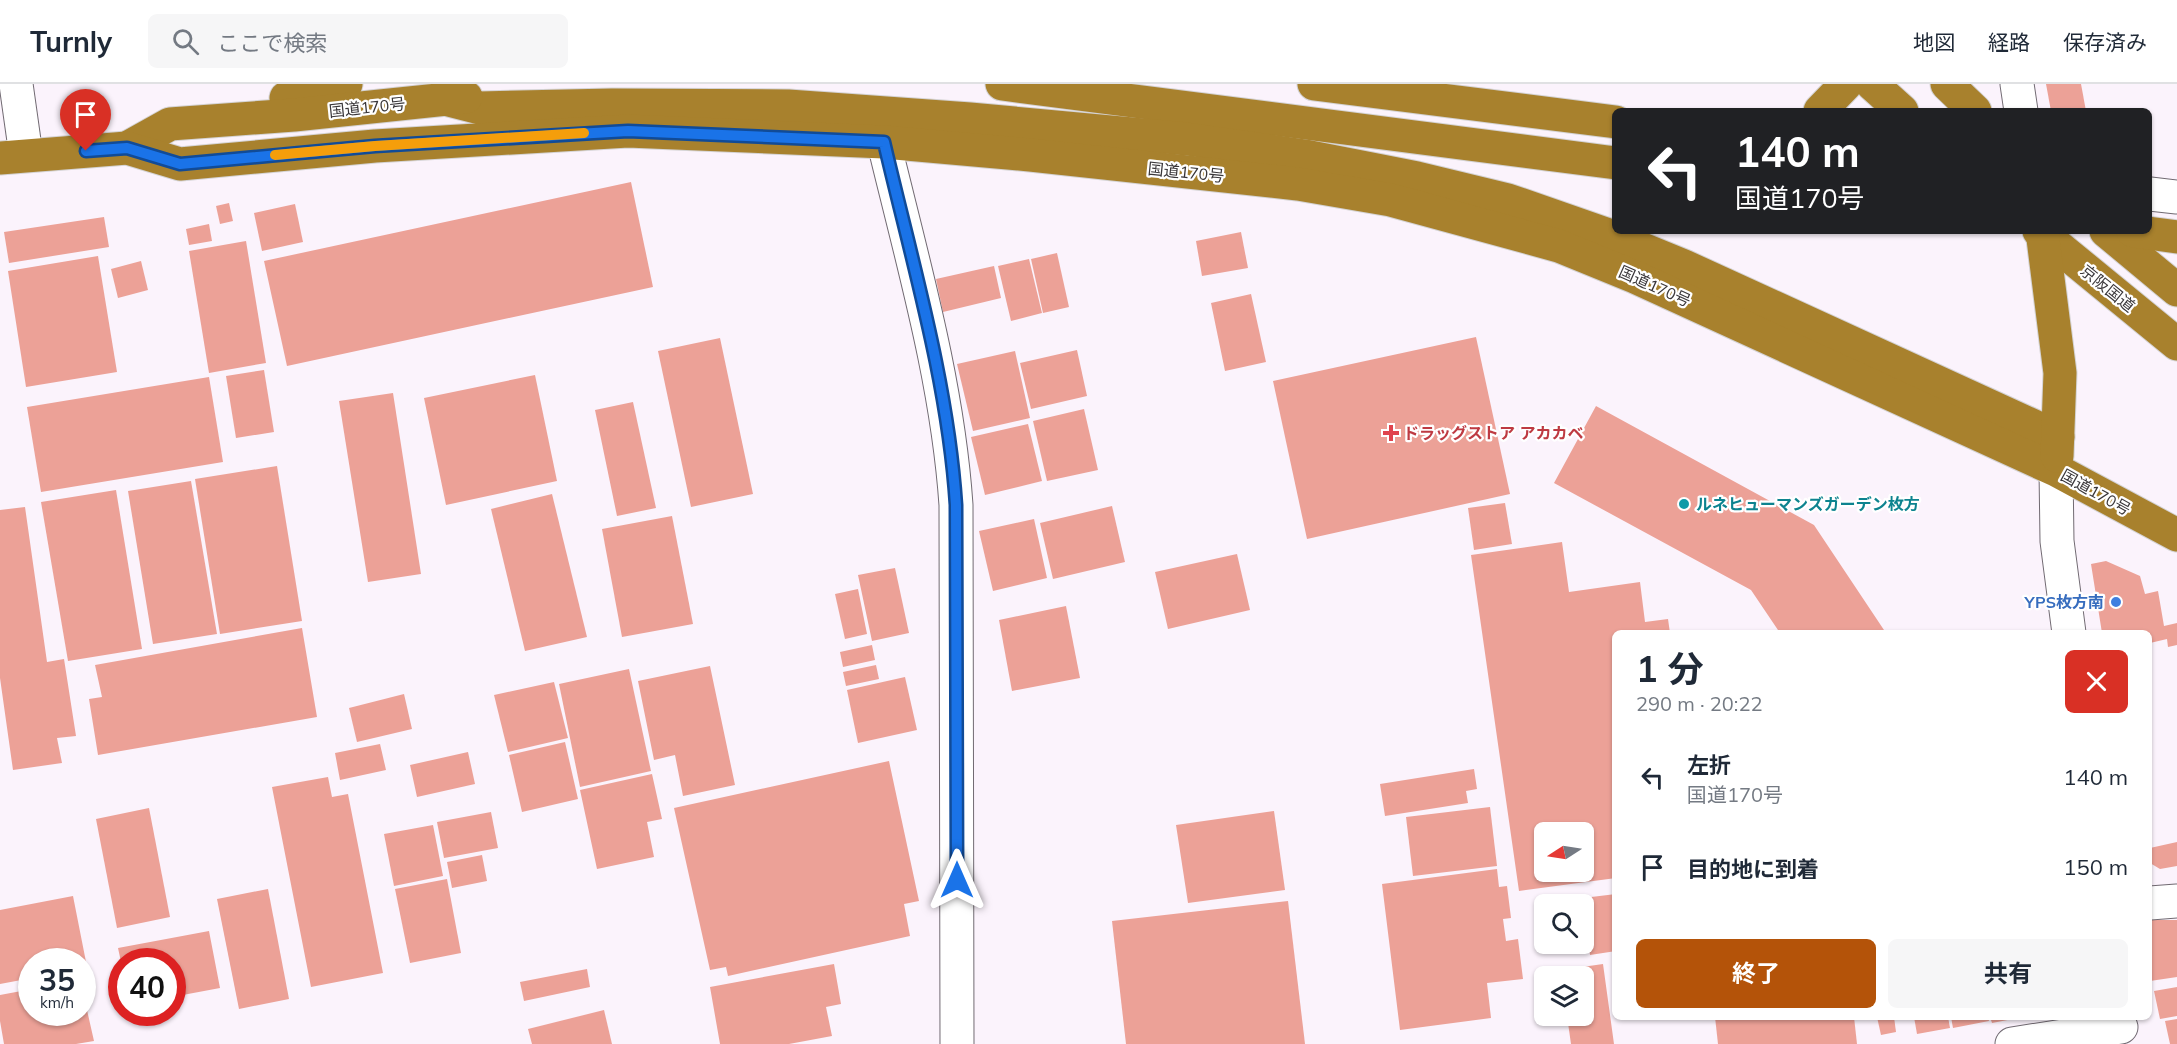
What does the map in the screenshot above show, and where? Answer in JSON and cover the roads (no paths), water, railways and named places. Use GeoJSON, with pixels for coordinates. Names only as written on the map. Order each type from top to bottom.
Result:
{"type":"FeatureCollection","features":[{"type":"Feature","properties":{"kind":"highway"},"geometry":{"type":"LineString","coordinates":[[170,124],[346,84]]}},
{"type":"Feature","properties":{"kind":"highway","name":"国道170号"},"geometry":{"type":"LineString","coordinates":[[127,148],[170,124],[294,115],[614,84]]}},
{"type":"Feature","properties":{"kind":"highway"},"geometry":{"type":"LineString","coordinates":[[1002,84],[1612,162]]}},
{"type":"Feature","properties":{"kind":"highway"},"geometry":{"type":"LineString","coordinates":[[1314,84],[1612,121]]}},
{"type":"Feature","properties":{"kind":"highway"},"geometry":{"type":"LineString","coordinates":[[1823,108],[1846,84]]}},
{"type":"Feature","properties":{"kind":"highway"},"geometry":{"type":"LineString","coordinates":[[1872,84],[1899,108]]}},
{"type":"Feature","properties":{"kind":"highway"},"geometry":{"type":"LineString","coordinates":[[1947,84],[1972,108]]}},
{"type":"Feature","properties":{"kind":"highway"},"geometry":{"type":"LineString","coordinates":[[446,99],[480,108],[612,105],[753,106],[880,127],[1187,139],[1305,156],[1508,200],[1606,234],[1684,266],[2058,437]]}},
{"type":"Feature","properties":{"kind":"highway","name":"国道170号"},"geometry":{"type":"LineString","coordinates":[[13,157],[127,148],[180,164],[375,146],[628,131],[880,127],[1298,184],[1391,200],[1559,246],[1635,277],[2056,470],[2177,535]]}},
{"type":"Feature","properties":{"kind":"highway"},"geometry":{"type":"LineString","coordinates":[[2041,234],[2060,374],[2056,470]]}},
{"type":"Feature","properties":{"kind":"highway","name":"京阪国道"},"geometry":{"type":"LineString","coordinates":[[2043,234],[2177,344]]}},
{"type":"Feature","properties":{"kind":"highway"},"geometry":{"type":"LineString","coordinates":[[2110,234],[2177,290]]}},
{"type":"Feature","properties":{"kind":"highway"},"geometry":{"type":"LineString","coordinates":[[2152,234],[2177,237]]}},
{"type":"Feature","properties":{"kind":"street"},"geometry":{"type":"LineString","coordinates":[[13,157],[16,84]]}},
{"type":"Feature","properties":{"kind":"street"},"geometry":{"type":"LineString","coordinates":[[2017,84],[2021,108]]}},
{"type":"Feature","properties":{"kind":"street"},"geometry":{"type":"LineString","coordinates":[[880,127],[944,401],[953,457],[956,505],[957,1044]]}},
{"type":"Feature","properties":{"kind":"street"},"geometry":{"type":"LineString","coordinates":[[2152,194],[2177,197]]}},
{"type":"Feature","properties":{"kind":"street"},"geometry":{"type":"LineString","coordinates":[[2056,470],[2057,541],[2069,630]]}},
{"type":"Feature","properties":{"kind":"street"},"geometry":{"type":"LineString","coordinates":[[2152,903],[2177,901]]}},
{"type":"Feature","properties":{"kind":"street"},"geometry":{"type":"LineString","coordinates":[[2019,1044],[2121,1029]]}},
{"type":"Feature","properties":{"kind":"place","name":"ドラッグストア アカカベ"},"geometry":{"type":"Point","coordinates":[1391,433]}},
{"type":"Feature","properties":{"kind":"place","name":"ルネヒューマンズガーデン枚方"},"geometry":{"type":"Point","coordinates":[1684,504]}},
{"type":"Feature","properties":{"kind":"place","name":"YPS枚方南"},"geometry":{"type":"Point","coordinates":[2116,602]}}]}
